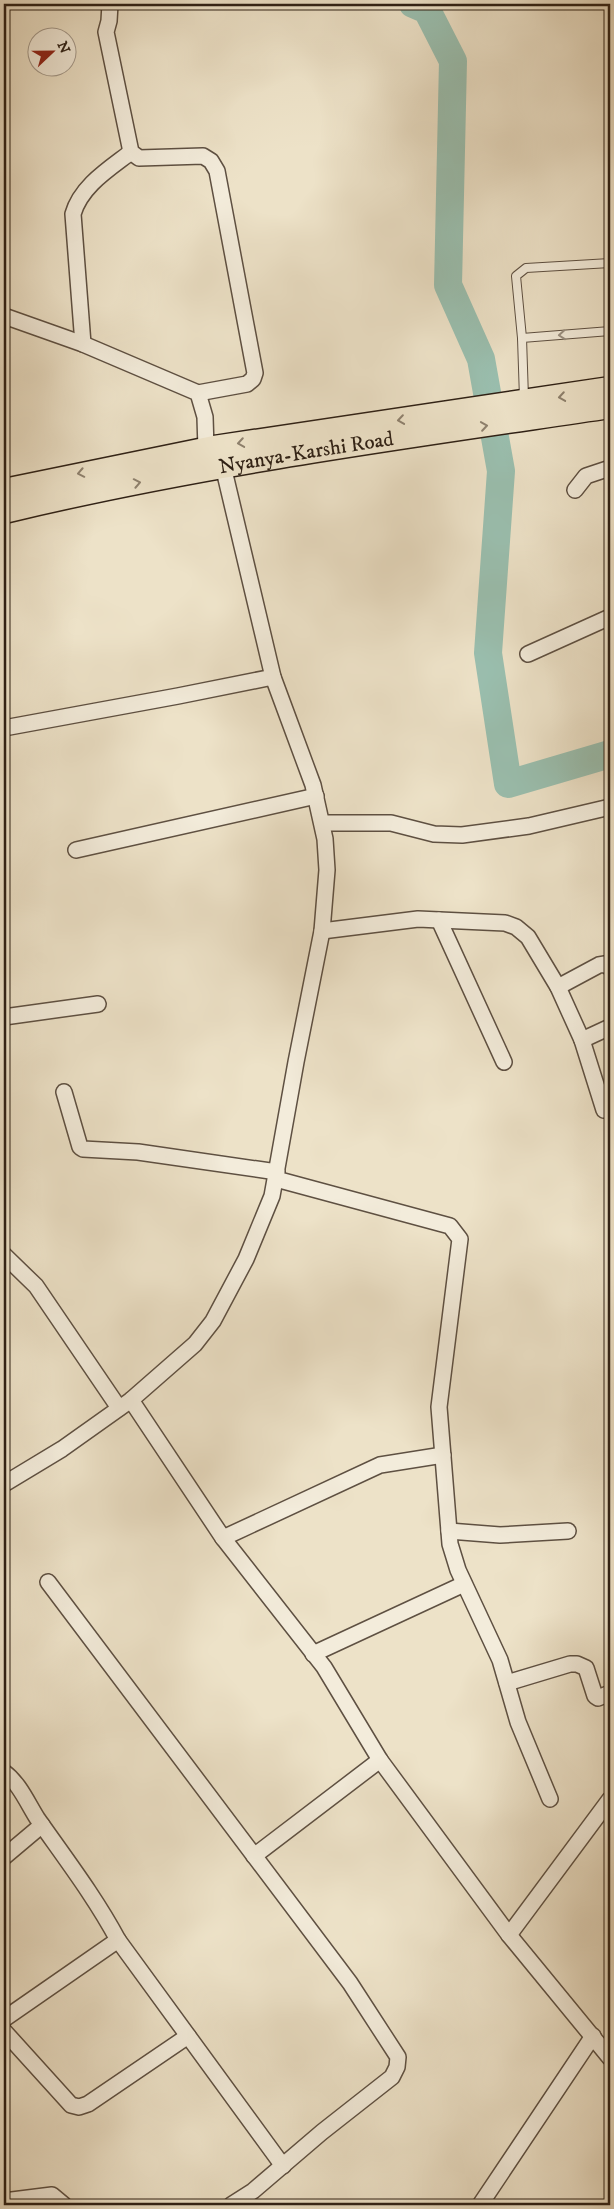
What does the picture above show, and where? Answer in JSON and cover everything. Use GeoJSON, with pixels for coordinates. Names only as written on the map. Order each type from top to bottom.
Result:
{"type":"FeatureCollection","features":[{"type":"Feature","properties":{"kind":"main road","name":"Nyanya-Karshi Road"},"geometry":{"type":"LineString","coordinates":[[4,490],[206,449],[610,388]]}},
{"type":"Feature","properties":{"kind":"main road","name":"Nyanya-Karshi Road"},"geometry":{"type":"LineString","coordinates":[[4,512],[61,498],[223,466],[610,407]]}},
{"type":"Feature","properties":{"kind":"street"},"geometry":{"type":"LineString","coordinates":[[4,316],[83,344],[198,393],[247,384],[253,379],[255,373],[218,171],[211,161],[203,156],[139,158],[131,152],[106,32],[110,4]]}},
{"type":"Feature","properties":{"kind":"street"},"geometry":{"type":"LineString","coordinates":[[83,344],[73,214],[77,200],[86,190],[131,152]]}},
{"type":"Feature","properties":{"kind":"street"},"geometry":{"type":"LineString","coordinates":[[198,393],[204,417],[206,449]]}},
{"type":"Feature","properties":{"kind":"street"},"geometry":{"type":"LineString","coordinates":[[4,1484],[62,1448],[125,1404],[195,1344],[213,1321],[246,1259],[272,1196],[277,1175],[296,1062],[322,931],[327,870],[323,824],[316,796],[273,677],[223,466]]}},
{"type":"Feature","properties":{"kind":"street"},"geometry":{"type":"LineString","coordinates":[[575,490],[586,476],[610,468]]}},
{"type":"Feature","properties":{"kind":"street"},"geometry":{"type":"LineString","coordinates":[[528,654],[610,617]]}},
{"type":"Feature","properties":{"kind":"street"},"geometry":{"type":"LineString","coordinates":[[4,728],[273,677]]}},
{"type":"Feature","properties":{"kind":"street"},"geometry":{"type":"LineString","coordinates":[[76,850],[316,796]]}},
{"type":"Feature","properties":{"kind":"street"},"geometry":{"type":"LineString","coordinates":[[323,824],[391,823],[434,834],[462,835],[529,826],[610,807]]}},
{"type":"Feature","properties":{"kind":"street"},"geometry":{"type":"LineString","coordinates":[[322,931],[418,919],[504,923],[516,927],[528,937],[558,987],[582,1040],[604,1110]]}},
{"type":"Feature","properties":{"kind":"street"},"geometry":{"type":"LineString","coordinates":[[439,920],[504,1062]]}},
{"type":"Feature","properties":{"kind":"street"},"geometry":{"type":"LineString","coordinates":[[558,987],[599,965],[605,964],[610,968]]}},
{"type":"Feature","properties":{"kind":"street"},"geometry":{"type":"LineString","coordinates":[[4,1016],[98,1004]]}},
{"type":"Feature","properties":{"kind":"street"},"geometry":{"type":"LineString","coordinates":[[582,1040],[610,1027]]}},
{"type":"Feature","properties":{"kind":"street"},"geometry":{"type":"LineString","coordinates":[[64,1092],[80,1147],[83,1149],[138,1152],[277,1175],[450,1226],[456,1232],[460,1239],[439,1407],[450,1544],[464,1584],[500,1660],[518,1722],[550,1800]]}},
{"type":"Feature","properties":{"kind":"street"},"geometry":{"type":"LineString","coordinates":[[4,1255],[36,1286],[223,1538],[313,1654],[343,1696],[380,1760],[509,1935],[609,2054]]}},
{"type":"Feature","properties":{"kind":"street"},"geometry":{"type":"LineString","coordinates":[[223,1538],[380,1465],[443,1455]]}},
{"type":"Feature","properties":{"kind":"street"},"geometry":{"type":"LineString","coordinates":[[449,1531],[500,1535],[568,1531]]}},
{"type":"Feature","properties":{"kind":"street"},"geometry":{"type":"LineString","coordinates":[[48,1582],[350,1983],[398,2057],[397,2066],[392,2077],[322,2132],[240,2203]]}},
{"type":"Feature","properties":{"kind":"street"},"geometry":{"type":"LineString","coordinates":[[313,1654],[464,1584]]}},
{"type":"Feature","properties":{"kind":"street"},"geometry":{"type":"LineString","coordinates":[[507,1684],[570,1664],[577,1664],[586,1668],[595,1696],[598,1698],[610,1693]]}},
{"type":"Feature","properties":{"kind":"street"},"geometry":{"type":"LineString","coordinates":[[254,1856],[380,1760]]}},
{"type":"Feature","properties":{"kind":"street"},"geometry":{"type":"LineString","coordinates":[[4,1772],[18,1786],[42,1825],[104,1914],[118,1940],[282,2166]]}},
{"type":"Feature","properties":{"kind":"street"},"geometry":{"type":"LineString","coordinates":[[509,1935],[610,1799]]}},
{"type":"Feature","properties":{"kind":"street"},"geometry":{"type":"LineString","coordinates":[[4,1857],[42,1825]]}},
{"type":"Feature","properties":{"kind":"street"},"geometry":{"type":"LineString","coordinates":[[4,2018],[118,1940]]}},
{"type":"Feature","properties":{"kind":"street"},"geometry":{"type":"LineString","coordinates":[[4,2031],[71,2105],[79,2107],[88,2104],[188,2036]]}},
{"type":"Feature","properties":{"kind":"street"},"geometry":{"type":"LineString","coordinates":[[480,2205],[592,2036]]}},
{"type":"Feature","properties":{"kind":"street"},"geometry":{"type":"LineString","coordinates":[[4,2201],[52,2195],[64,2205]]}},
{"type":"Feature","properties":{"kind":"lane"},"geometry":{"type":"LineString","coordinates":[[524,402],[522,338],[516,276],[526,268],[610,263]]}},
{"type":"Feature","properties":{"kind":"lane"},"geometry":{"type":"LineString","coordinates":[[522,338],[610,331]]}},
{"type":"Feature","properties":{"kind":"waterway"},"geometry":{"type":"LineString","coordinates":[[413,4],[427,10],[453,61],[448,285],[481,359],[501,471],[488,653],[508,784],[610,754]]}}]}
